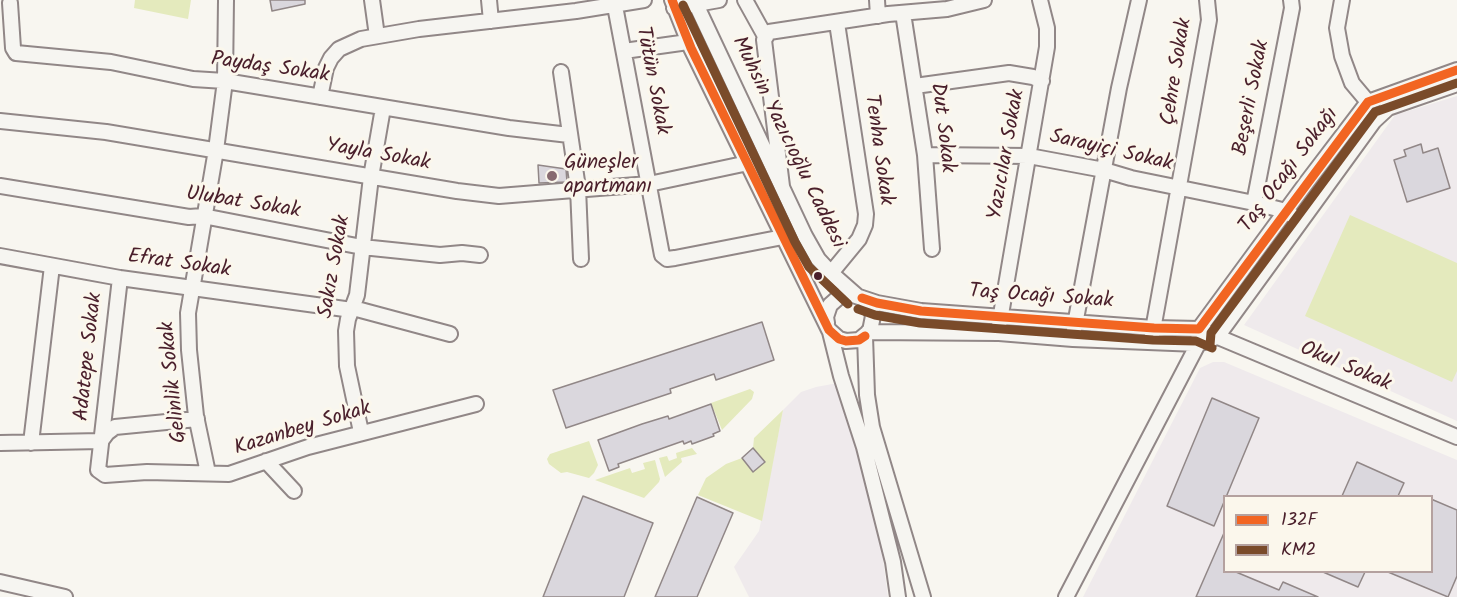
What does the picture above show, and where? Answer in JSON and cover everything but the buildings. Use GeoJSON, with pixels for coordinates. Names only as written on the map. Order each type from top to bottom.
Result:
{"type":"FeatureCollection","features":[{"type":"Feature","properties":{"kind":"street","name":"Gelinlik Sokak"},"geometry":{"type":"LineString","coordinates":[[208,473],[196,419],[188,313],[216,150],[225,81],[226,0]]}},
{"type":"Feature","properties":{"kind":"street"},"geometry":{"type":"LineString","coordinates":[[372,0],[377,36]]}},
{"type":"Feature","properties":{"kind":"street"},"geometry":{"type":"LineString","coordinates":[[489,0],[491,21]]}},
{"type":"Feature","properties":{"kind":"street"},"geometry":{"type":"LineString","coordinates":[[320,97],[326,68],[331,58],[339,49],[351,43],[377,36],[457,24],[615,6],[644,0]]}},
{"type":"Feature","properties":{"kind":"street"},"geometry":{"type":"LineString","coordinates":[[673,4],[718,0]]}},
{"type":"Feature","properties":{"kind":"street"},"geometry":{"type":"LineString","coordinates":[[745,0],[765,36],[782,186]]}},
{"type":"Feature","properties":{"kind":"street"},"geometry":{"type":"LineString","coordinates":[[877,0],[879,16]]}},
{"type":"Feature","properties":{"kind":"street"},"geometry":{"type":"LineString","coordinates":[[765,36],[769,32],[947,9],[984,0]]}},
{"type":"Feature","properties":{"kind":"street","name":"Yazıcılar Sokak"},"geometry":{"type":"LineString","coordinates":[[999,333],[1047,47],[1047,28],[1040,0]]}},
{"type":"Feature","properties":{"kind":"street"},"geometry":{"type":"LineString","coordinates":[[1073,339],[1119,88],[1139,0]]}},
{"type":"Feature","properties":{"kind":"street","name":"Çehre Sokak"},"geometry":{"type":"LineString","coordinates":[[1151,343],[1209,20],[1207,0]]}},
{"type":"Feature","properties":{"kind":"street","name":"Beşerli Sokak"},"geometry":{"type":"LineString","coordinates":[[1254,203],[1292,8],[1291,0]]}},
{"type":"Feature","properties":{"kind":"street"},"geometry":{"type":"LineString","coordinates":[[1342,0],[1337,28],[1342,56],[1352,83],[1368,102]]}},
{"type":"Feature","properties":{"kind":"street","name":"Paydaş Sokak"},"geometry":{"type":"LineString","coordinates":[[10,2],[15,53],[111,62],[193,79],[225,81],[508,128],[569,135]]}},
{"type":"Feature","properties":{"kind":"street","name":"Muhsin Yazıcıoğlu Caddesi"},"geometry":{"type":"LineString","coordinates":[[695,2],[805,236],[818,259],[859,296]]}},
{"type":"Feature","properties":{"kind":"street","name":"Muhsin Yazıcıoğlu Caddesi"},"geometry":{"type":"LineString","coordinates":[[673,4],[688,42],[828,327],[867,459],[893,562],[898,597]]}},
{"type":"Feature","properties":{"kind":"street","name":"Tütün Sokak"},"geometry":{"type":"LineString","coordinates":[[615,6],[662,255],[667,259],[783,237]]}},
{"type":"Feature","properties":{"kind":"street","name":"Dut Sokak"},"geometry":{"type":"LineString","coordinates":[[903,13],[925,155],[932,249]]}},
{"type":"Feature","properties":{"kind":"street","name":"Tenha Sokak"},"geometry":{"type":"LineString","coordinates":[[831,273],[859,239],[865,225],[866,214],[837,23]]}},
{"type":"Feature","properties":{"kind":"street"},"geometry":{"type":"LineString","coordinates":[[624,51],[688,42]]}},
{"type":"Feature","properties":{"kind":"street","name":"Taş Ocağı Sokağı"},"geometry":{"type":"LineString","coordinates":[[1199,329],[1368,102],[1457,70]]}},
{"type":"Feature","properties":{"kind":"street"},"geometry":{"type":"LineString","coordinates":[[561,72],[578,188],[581,259]]}},
{"type":"Feature","properties":{"kind":"street"},"geometry":{"type":"LineString","coordinates":[[915,86],[1008,73],[1033,77],[1042,81]]}},
{"type":"Feature","properties":{"kind":"street"},"geometry":{"type":"LineString","coordinates":[[1217,337],[1374,121],[1388,108],[1457,84]]}},
{"type":"Feature","properties":{"kind":"street","name":"Sakız Sokak"},"geometry":{"type":"LineString","coordinates":[[361,432],[346,366],[346,331],[353,309],[383,108]]}},
{"type":"Feature","properties":{"kind":"street","name":"Yayla Sokak"},"geometry":{"type":"LineString","coordinates":[[0,121],[87,130],[499,196],[649,184],[748,163]]}},
{"type":"Feature","properties":{"kind":"street","name":"Sarayiçi Sokak"},"geometry":{"type":"LineString","coordinates":[[925,155],[1029,156],[1104,170],[1180,189],[1287,211]]}},
{"type":"Feature","properties":{"kind":"street","name":"Ulubat Sokak"},"geometry":{"type":"LineString","coordinates":[[0,186],[189,217],[204,216],[362,247],[440,255],[462,253],[480,255]]}},
{"type":"Feature","properties":{"kind":"street"},"geometry":{"type":"LineString","coordinates":[[1287,211],[1300,221]]}},
{"type":"Feature","properties":{"kind":"street","name":"Efrat Sokak"},"geometry":{"type":"LineString","coordinates":[[0,256],[120,278],[353,309],[450,334]]}},
{"type":"Feature","properties":{"kind":"street"},"geometry":{"type":"LineString","coordinates":[[31,444],[52,266]]}},
{"type":"Feature","properties":{"kind":"street","name":"Adatepe Sokak"},"geometry":{"type":"LineString","coordinates":[[101,441],[120,278]]}},
{"type":"Feature","properties":{"kind":"street"},"geometry":{"type":"LineString","coordinates":[[844,295],[859,296],[868,302],[873,324],[867,334],[859,340],[839,339],[828,327],[827,311],[834,300],[844,295]]}},
{"type":"Feature","properties":{"kind":"street","name":"Taş Ocağı Sokak"},"geometry":{"type":"LineString","coordinates":[[859,296],[877,303],[910,309],[1154,328],[1199,329],[1217,337]]}},
{"type":"Feature","properties":{"kind":"street"},"geometry":{"type":"LineString","coordinates":[[1066,597],[1198,344],[1199,329]]}},
{"type":"Feature","properties":{"kind":"street","name":"Taş Ocağı Sokak"},"geometry":{"type":"LineString","coordinates":[[867,334],[999,333],[1073,339],[1198,344],[1217,337]]}},
{"type":"Feature","properties":{"kind":"street"},"geometry":{"type":"LineString","coordinates":[[867,334],[867,395],[872,428],[923,597]]}},
{"type":"Feature","properties":{"kind":"street","name":"Okul Sokak"},"geometry":{"type":"LineString","coordinates":[[1217,337],[1457,437]]}},
{"type":"Feature","properties":{"kind":"street","name":"Kazanbey Sokak"},"geometry":{"type":"LineString","coordinates":[[101,441],[98,470],[105,475],[147,472],[229,474],[361,432],[476,404]]}},
{"type":"Feature","properties":{"kind":"street"},"geometry":{"type":"LineString","coordinates":[[0,443],[101,441],[115,427],[196,419]]}},
{"type":"Feature","properties":{"kind":"street"},"geometry":{"type":"LineString","coordinates":[[266,461],[294,491]]}},
{"type":"Feature","properties":{"kind":"street"},"geometry":{"type":"LineString","coordinates":[[0,582],[64,597]]}},
{"type":"Feature","properties":{"kind":"shaded area"},"geometry":{"type":"Polygon","coordinates":[[[1457,96],[1457,421],[1244,325],[1395,115],[1457,96]]]}},
{"type":"Feature","properties":{"kind":"shaded area"},"geometry":{"type":"Polygon","coordinates":[[[1213,362],[1224,362],[1457,460],[1457,597],[1083,597],[1200,368],[1213,362]]]}},
{"type":"Feature","properties":{"kind":"shaded area"},"geometry":{"type":"Polygon","coordinates":[[[843,382],[881,544],[888,597],[749,597],[734,567],[759,531],[783,410],[801,392],[843,382]]]}},
{"type":"Feature","properties":{"kind":"green space"},"geometry":{"type":"Polygon","coordinates":[[[135,0],[191,0],[188,19],[134,8],[135,0]]]}},
{"type":"Feature","properties":{"kind":"green space"},"geometry":{"type":"Polygon","coordinates":[[[1350,215],[1457,263],[1457,371],[1452,382],[1305,316],[1350,215]]]}},
{"type":"Feature","properties":{"kind":"green space"},"geometry":{"type":"Polygon","coordinates":[[[750,389],[754,392],[752,399],[722,430],[711,403],[750,389]]]}},
{"type":"Feature","properties":{"kind":"green space"},"geometry":{"type":"Polygon","coordinates":[[[783,410],[762,521],[698,495],[706,478],[726,464],[742,458],[753,472],[765,462],[753,448],[754,438],[783,410]]]}},
{"type":"Feature","properties":{"kind":"green space"},"geometry":{"type":"Polygon","coordinates":[[[589,441],[598,465],[589,478],[567,472],[561,473],[549,464],[547,459],[550,454],[589,441]]]}},
{"type":"Feature","properties":{"kind":"green space"},"geometry":{"type":"Polygon","coordinates":[[[692,448],[697,454],[681,458],[682,462],[665,477],[659,458],[667,456],[669,461],[677,458],[676,453],[692,448]]]}},
{"type":"Feature","properties":{"kind":"green space"},"geometry":{"type":"Polygon","coordinates":[[[655,460],[660,479],[644,498],[595,480],[630,468],[632,473],[645,469],[643,463],[655,460]]]}},
{"type":"Feature","properties":{"kind":"transit line","name":"132F"},"geometry":{"type":"LineString","coordinates":[[672,0],[691,48],[829,330],[839,339],[846,341],[859,340],[865,336]]}},
{"type":"Feature","properties":{"kind":"transit line","name":"KM2"},"geometry":{"type":"LineString","coordinates":[[683,5],[795,242],[809,267],[848,304]]}},
{"type":"Feature","properties":{"kind":"transit line","name":"132F"},"geometry":{"type":"LineString","coordinates":[[862,298],[921,311],[1154,328],[1199,329],[1368,102],[1457,70]]}},
{"type":"Feature","properties":{"kind":"transit line","name":"KM2"},"geometry":{"type":"LineString","coordinates":[[1210,345],[1211,333],[1375,112],[1457,83]]}},
{"type":"Feature","properties":{"kind":"transit line","name":"KM2"},"geometry":{"type":"LineString","coordinates":[[858,309],[875,315],[920,323],[1153,340],[1196,341],[1212,348]]}},
{"type":"Feature","properties":{"kind":"place","name":"Güneşler apartmanı"},"geometry":{"type":"Point","coordinates":[552,176]}}]}
